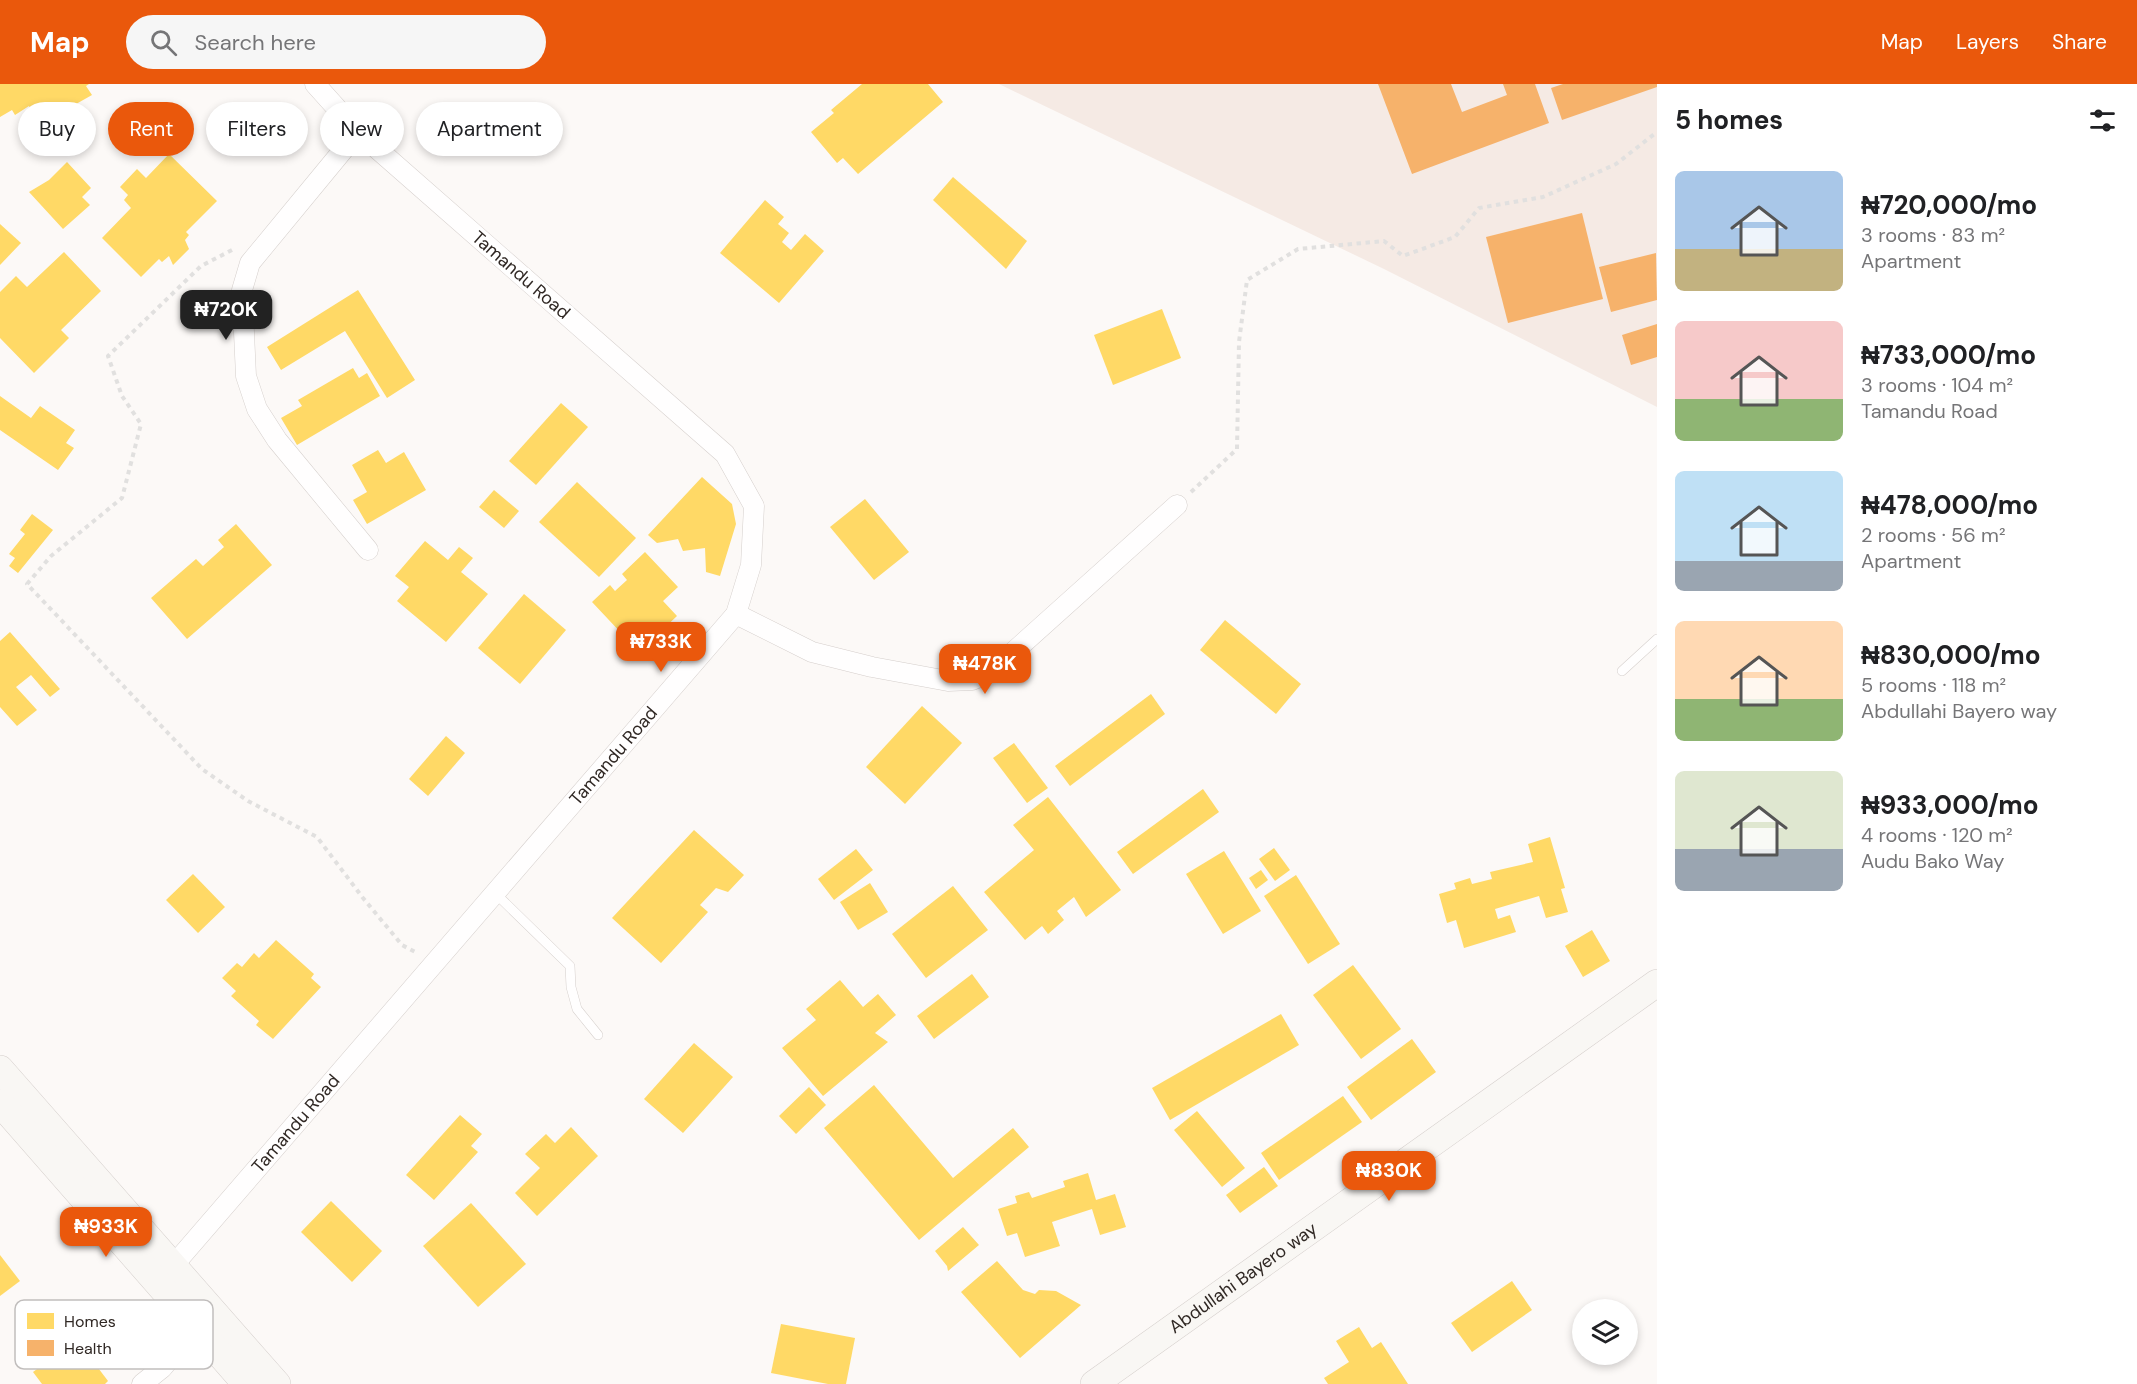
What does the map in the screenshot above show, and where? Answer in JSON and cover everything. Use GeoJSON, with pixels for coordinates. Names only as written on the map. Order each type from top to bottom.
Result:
{"type":"FeatureCollection","features":[{"type":"Feature","properties":{"kind":"main road","name":"Abdullahi Bayero way"},"geometry":{"type":"LineString","coordinates":[[1094,1384],[1657,983]]}},
{"type":"Feature","properties":{"kind":"main road"},"geometry":{"type":"LineString","coordinates":[[0,1069],[166,1274],[181,1300]]}},
{"type":"Feature","properties":{"kind":"main road"},"geometry":{"type":"LineString","coordinates":[[0,1103],[192,1300]]}},
{"type":"Feature","properties":{"kind":"main road"},"geometry":{"type":"LineString","coordinates":[[213,1321],[277,1384]]}},
{"type":"Feature","properties":{"kind":"main road"},"geometry":{"type":"LineString","coordinates":[[213,1346],[246,1384]]}},
{"type":"Feature","properties":{"kind":"street","name":"Tamandu Road"},"geometry":{"type":"LineString","coordinates":[[315,84],[331,102]]}},
{"type":"Feature","properties":{"kind":"street"},"geometry":{"type":"LineString","coordinates":[[338,156],[250,263],[242,290],[246,376],[257,408],[277,440],[368,550]]}},
{"type":"Feature","properties":{"kind":"street","name":"Tamandu Road"},"geometry":{"type":"LineString","coordinates":[[166,1274],[736,614],[751,565],[754,506],[725,454],[385,156]]}},
{"type":"Feature","properties":{"kind":"street"},"geometry":{"type":"LineString","coordinates":[[736,614],[812,652],[872,667],[948,681],[972,680],[991,672],[1177,505]]}},
{"type":"Feature","properties":{"kind":"street"},"geometry":{"type":"LineString","coordinates":[[142,1384],[161,1369]]}},
{"type":"Feature","properties":{"kind":"lane"},"geometry":{"type":"LineString","coordinates":[[1622,672],[1657,639]]}},
{"type":"Feature","properties":{"kind":"lane"},"geometry":{"type":"LineString","coordinates":[[495,893],[570,966],[571,987],[577,1009],[598,1035]]}},
{"type":"Feature","properties":{"kind":"path"},"geometry":{"type":"LineString","coordinates":[[1177,505],[1237,449],[1239,342],[1247,280],[1298,249],[1384,241],[1403,256],[1455,237],[1479,208],[1543,197],[1616,164],[1657,132]]}},
{"type":"Feature","properties":{"kind":"path"},"geometry":{"type":"LineString","coordinates":[[241,245],[201,266],[108,356],[122,396],[141,424],[122,498],[51,556],[27,584],[202,769],[248,801],[317,837],[402,945],[436,963]]}},
{"type":"Feature","properties":{"kind":"shaded area"},"geometry":{"type":"Polygon","coordinates":[[[999,84],[1657,84],[1657,407],[1384,269],[999,84]]]}},
{"type":"Feature","properties":{"kind":"building: Homes"},"geometry":{"type":"Polygon","coordinates":[[[0,84],[89,84],[86,86],[92,95],[80,102],[18,102],[18,113],[15,115],[12,110],[0,117],[0,84]]]}},
{"type":"Feature","properties":{"kind":"building: Homes"},"geometry":{"type":"Polygon","coordinates":[[[862,84],[928,84],[943,102],[858,174],[843,158],[837,163],[811,132],[834,113],[831,110],[862,84]]]}},
{"type":"Feature","properties":{"kind":"building: Homes"},"geometry":{"type":"Polygon","coordinates":[[[167,156],[171,156],[217,201],[186,232],[189,235],[185,240],[189,249],[173,265],[169,256],[162,262],[159,259],[141,277],[102,238],[131,208],[124,200],[128,195],[120,187],[137,169],[146,178],[167,156]]]}},
{"type":"Feature","properties":{"kind":"building: Homes"},"geometry":{"type":"Polygon","coordinates":[[[67,162],[91,188],[82,197],[90,205],[63,229],[29,192],[49,180],[67,162]]]}},
{"type":"Feature","properties":{"kind":"building: Homes"},"geometry":{"type":"Polygon","coordinates":[[[953,177],[1027,241],[1006,269],[933,200],[953,177]]]}},
{"type":"Feature","properties":{"kind":"building: Homes"},"geometry":{"type":"Polygon","coordinates":[[[765,200],[784,217],[778,224],[789,233],[782,242],[791,250],[805,234],[824,251],[779,303],[720,253],[765,200]]]}},
{"type":"Feature","properties":{"kind":"building: Homes"},"geometry":{"type":"Polygon","coordinates":[[[0,224],[21,243],[0,265],[0,224]]]}},
{"type":"Feature","properties":{"kind":"building: Homes"},"geometry":{"type":"Polygon","coordinates":[[[64,252],[101,291],[61,330],[69,338],[34,373],[0,338],[0,292],[16,276],[27,287],[64,252]]]}},
{"type":"Feature","properties":{"kind":"building: Homes"},"geometry":{"type":"Polygon","coordinates":[[[358,290],[415,380],[387,398],[345,331],[281,370],[267,347],[358,290]]]}},
{"type":"Feature","properties":{"kind":"building: Homes"},"geometry":{"type":"Polygon","coordinates":[[[1162,309],[1181,358],[1113,385],[1094,335],[1162,309]]]}},
{"type":"Feature","properties":{"kind":"building: Homes"},"geometry":{"type":"Polygon","coordinates":[[[353,368],[359,378],[367,373],[380,396],[297,445],[281,418],[302,406],[298,400],[353,368]]]}},
{"type":"Feature","properties":{"kind":"building: Homes"},"geometry":{"type":"Polygon","coordinates":[[[0,396],[31,418],[40,406],[75,430],[66,443],[74,448],[58,470],[0,430],[0,396]]]}},
{"type":"Feature","properties":{"kind":"building: Homes"},"geometry":{"type":"Polygon","coordinates":[[[561,403],[588,427],[536,485],[509,461],[561,403]]]}},
{"type":"Feature","properties":{"kind":"building: Homes"},"geometry":{"type":"Polygon","coordinates":[[[378,450],[386,463],[404,452],[426,490],[367,524],[353,500],[367,492],[352,465],[378,450]]]}},
{"type":"Feature","properties":{"kind":"building: Homes"},"geometry":{"type":"Polygon","coordinates":[[[702,477],[732,504],[736,524],[720,576],[706,572],[705,548],[683,551],[678,539],[657,543],[648,535],[702,477]]]}},
{"type":"Feature","properties":{"kind":"building: Homes"},"geometry":{"type":"Polygon","coordinates":[[[577,482],[636,538],[599,577],[539,522],[577,482]]]}},
{"type":"Feature","properties":{"kind":"building: Homes"},"geometry":{"type":"Polygon","coordinates":[[[494,490],[519,511],[504,528],[479,507],[494,490]]]}},
{"type":"Feature","properties":{"kind":"building: Homes"},"geometry":{"type":"Polygon","coordinates":[[[865,499],[909,552],[874,580],[830,527],[865,499]]]}},
{"type":"Feature","properties":{"kind":"building: Homes"},"geometry":{"type":"Polygon","coordinates":[[[32,514],[53,530],[18,573],[9,566],[15,558],[9,554],[25,534],[20,530],[32,514]]]}},
{"type":"Feature","properties":{"kind":"building: Homes"},"geometry":{"type":"Polygon","coordinates":[[[236,524],[272,565],[187,639],[151,598],[196,559],[203,566],[224,547],[218,540],[236,524]]]}},
{"type":"Feature","properties":{"kind":"building: Homes"},"geometry":{"type":"Polygon","coordinates":[[[425,541],[448,560],[459,547],[473,558],[461,572],[488,594],[446,642],[397,601],[409,587],[395,576],[425,541]]]}},
{"type":"Feature","properties":{"kind":"building: Homes"},"geometry":{"type":"Polygon","coordinates":[[[645,552],[678,587],[663,601],[677,616],[639,652],[592,602],[610,585],[615,591],[627,580],[622,574],[645,552]]]}},
{"type":"Feature","properties":{"kind":"building: Homes"},"geometry":{"type":"Polygon","coordinates":[[[524,594],[566,630],[520,684],[478,648],[524,594]]]}},
{"type":"Feature","properties":{"kind":"building: Homes"},"geometry":{"type":"Polygon","coordinates":[[[1225,620],[1301,684],[1276,714],[1200,650],[1225,620]]]}},
{"type":"Feature","properties":{"kind":"building: Homes"},"geometry":{"type":"Polygon","coordinates":[[[10,632],[60,689],[50,697],[31,675],[16,687],[37,710],[17,726],[0,707],[0,641],[10,632]]]}},
{"type":"Feature","properties":{"kind":"building: Homes"},"geometry":{"type":"Polygon","coordinates":[[[1151,694],[1165,714],[1070,786],[1055,766],[1151,694]]]}},
{"type":"Feature","properties":{"kind":"building: Homes"},"geometry":{"type":"Polygon","coordinates":[[[922,706],[962,743],[905,804],[866,767],[922,706]]]}},
{"type":"Feature","properties":{"kind":"building: Homes"},"geometry":{"type":"Polygon","coordinates":[[[446,736],[465,753],[428,796],[409,779],[446,736]]]}},
{"type":"Feature","properties":{"kind":"building: Homes"},"geometry":{"type":"Polygon","coordinates":[[[1014,743],[1048,788],[1027,803],[993,758],[1014,743]]]}},
{"type":"Feature","properties":{"kind":"building: Homes"},"geometry":{"type":"Polygon","coordinates":[[[1203,789],[1219,812],[1133,874],[1117,852],[1203,789]]]}},
{"type":"Feature","properties":{"kind":"building: Homes"},"geometry":{"type":"Polygon","coordinates":[[[1048,797],[1121,890],[1086,917],[1074,897],[1057,911],[1064,920],[1048,934],[1042,926],[1025,940],[984,892],[1034,850],[1013,825],[1048,797]]]}},
{"type":"Feature","properties":{"kind":"building: Homes"},"geometry":{"type":"Polygon","coordinates":[[[694,830],[744,875],[728,892],[716,888],[700,905],[708,912],[661,963],[612,918],[694,830]]]}},
{"type":"Feature","properties":{"kind":"building: Homes"},"geometry":{"type":"Polygon","coordinates":[[[1550,837],[1565,888],[1561,889],[1568,912],[1546,918],[1539,896],[1495,909],[1498,919],[1510,915],[1516,932],[1464,948],[1456,920],[1447,923],[1439,894],[1456,889],[1454,883],[1470,878],[1472,884],[1492,879],[1490,872],[1533,862],[1528,844],[1550,837]]]}},
{"type":"Feature","properties":{"kind":"building: Homes"},"geometry":{"type":"Polygon","coordinates":[[[1274,848],[1290,870],[1275,881],[1259,859],[1274,848]]]}},
{"type":"Feature","properties":{"kind":"building: Homes"},"geometry":{"type":"Polygon","coordinates":[[[856,849],[873,870],[834,900],[818,879],[856,849]]]}},
{"type":"Feature","properties":{"kind":"building: Homes"},"geometry":{"type":"Polygon","coordinates":[[[1224,851],[1261,911],[1223,934],[1186,874],[1224,851]]]}},
{"type":"Feature","properties":{"kind":"building: Homes"},"geometry":{"type":"Polygon","coordinates":[[[1261,870],[1268,880],[1256,889],[1249,878],[1261,870]]]}},
{"type":"Feature","properties":{"kind":"building: Homes"},"geometry":{"type":"Polygon","coordinates":[[[193,874],[225,907],[198,933],[166,900],[193,874]]]}},
{"type":"Feature","properties":{"kind":"building: Homes"},"geometry":{"type":"Polygon","coordinates":[[[1296,875],[1340,944],[1308,964],[1264,896],[1296,875]]]}},
{"type":"Feature","properties":{"kind":"building: Homes"},"geometry":{"type":"Polygon","coordinates":[[[870,883],[888,912],[858,930],[840,902],[870,883]]]}},
{"type":"Feature","properties":{"kind":"building: Homes"},"geometry":{"type":"Polygon","coordinates":[[[953,886],[988,930],[926,978],[892,934],[953,886]]]}},
{"type":"Feature","properties":{"kind":"building: Homes"},"geometry":{"type":"Polygon","coordinates":[[[1592,930],[1610,961],[1583,977],[1565,946],[1592,930]]]}},
{"type":"Feature","properties":{"kind":"building: Homes"},"geometry":{"type":"Polygon","coordinates":[[[276,940],[314,974],[311,978],[321,987],[273,1039],[256,1025],[259,1021],[231,996],[236,991],[222,978],[237,963],[242,967],[254,953],[259,958],[276,940]]]}},
{"type":"Feature","properties":{"kind":"building: Homes"},"geometry":{"type":"Polygon","coordinates":[[[1353,965],[1401,1029],[1361,1059],[1313,995],[1353,965]]]}},
{"type":"Feature","properties":{"kind":"building: Homes"},"geometry":{"type":"Polygon","coordinates":[[[972,974],[989,997],[934,1039],[917,1016],[972,974]]]}},
{"type":"Feature","properties":{"kind":"building: Homes"},"geometry":{"type":"Polygon","coordinates":[[[840,980],[863,1007],[878,994],[896,1015],[875,1033],[888,1042],[823,1096],[782,1048],[816,1020],[806,1009],[840,980]]]}},
{"type":"Feature","properties":{"kind":"building: Homes"},"geometry":{"type":"Polygon","coordinates":[[[1281,1014],[1299,1045],[1170,1120],[1152,1088],[1281,1014]]]}},
{"type":"Feature","properties":{"kind":"building: Homes"},"geometry":{"type":"Polygon","coordinates":[[[1412,1039],[1436,1072],[1371,1120],[1347,1087],[1412,1039]]]}},
{"type":"Feature","properties":{"kind":"building: Homes"},"geometry":{"type":"Polygon","coordinates":[[[694,1043],[733,1077],[683,1133],[644,1099],[694,1043]]]}},
{"type":"Feature","properties":{"kind":"building: Homes"},"geometry":{"type":"Polygon","coordinates":[[[874,1085],[953,1178],[1013,1128],[1029,1147],[919,1240],[824,1128],[874,1085]]]}},
{"type":"Feature","properties":{"kind":"building: Homes"},"geometry":{"type":"Polygon","coordinates":[[[809,1087],[826,1105],[796,1134],[779,1116],[809,1087]]]}},
{"type":"Feature","properties":{"kind":"building: Homes"},"geometry":{"type":"Polygon","coordinates":[[[1343,1096],[1362,1122],[1279,1180],[1261,1153],[1343,1096]]]}},
{"type":"Feature","properties":{"kind":"building: Homes"},"geometry":{"type":"Polygon","coordinates":[[[1197,1111],[1245,1168],[1222,1187],[1174,1130],[1197,1111]]]}},
{"type":"Feature","properties":{"kind":"building: Homes"},"geometry":{"type":"Polygon","coordinates":[[[460,1115],[482,1134],[471,1146],[478,1152],[434,1200],[406,1175],[460,1115]]]}},
{"type":"Feature","properties":{"kind":"building: Homes"},"geometry":{"type":"Polygon","coordinates":[[[571,1127],[598,1156],[537,1216],[515,1193],[540,1168],[525,1154],[546,1134],[555,1143],[571,1127]]]}},
{"type":"Feature","properties":{"kind":"building: Homes"},"geometry":{"type":"Polygon","coordinates":[[[1264,1167],[1278,1186],[1240,1213],[1226,1195],[1264,1167]]]}},
{"type":"Feature","properties":{"kind":"building: Homes"},"geometry":{"type":"Polygon","coordinates":[[[1088,1173],[1096,1200],[1115,1194],[1126,1227],[1100,1235],[1092,1209],[1052,1222],[1060,1246],[1025,1257],[1017,1233],[1007,1236],[998,1209],[1017,1203],[1015,1196],[1029,1192],[1032,1198],[1065,1187],[1063,1181],[1088,1173]]]}},
{"type":"Feature","properties":{"kind":"building: Homes"},"geometry":{"type":"Polygon","coordinates":[[[331,1201],[382,1251],[352,1282],[301,1232],[331,1201]]]}},
{"type":"Feature","properties":{"kind":"building: Homes"},"geometry":{"type":"Polygon","coordinates":[[[471,1203],[526,1264],[478,1307],[423,1246],[471,1203]]]}},
{"type":"Feature","properties":{"kind":"building: Homes"},"geometry":{"type":"Polygon","coordinates":[[[963,1227],[979,1245],[948,1271],[947,1266],[935,1251],[963,1227]]]}},
{"type":"Feature","properties":{"kind":"building: Homes"},"geometry":{"type":"Polygon","coordinates":[[[0,1255],[20,1281],[0,1296],[0,1255]]]}},
{"type":"Feature","properties":{"kind":"building: Homes"},"geometry":{"type":"Polygon","coordinates":[[[997,1261],[1023,1290],[1035,1294],[1039,1290],[1056,1291],[1081,1305],[1020,1358],[961,1292],[997,1261]]]}},
{"type":"Feature","properties":{"kind":"building: Homes"},"geometry":{"type":"Polygon","coordinates":[[[1512,1281],[1532,1310],[1472,1352],[1451,1323],[1512,1281]]]}},
{"type":"Feature","properties":{"kind":"building: Homes"},"geometry":{"type":"Polygon","coordinates":[[[781,1324],[855,1338],[846,1384],[828,1384],[771,1373],[781,1324]]]}},
{"type":"Feature","properties":{"kind":"building: Homes"},"geometry":{"type":"Polygon","coordinates":[[[1359,1327],[1372,1348],[1381,1342],[1408,1384],[1328,1384],[1324,1378],[1349,1362],[1336,1341],[1359,1327]]]}},
{"type":"Feature","properties":{"kind":"building: Homes"},"geometry":{"type":"Polygon","coordinates":[[[37,1369],[99,1369],[108,1381],[105,1384],[42,1384],[33,1372],[37,1369]]]}},
{"type":"Feature","properties":{"kind":"building: Health"},"geometry":{"type":"Polygon","coordinates":[[[1378,84],[1451,84],[1462,112],[1507,95],[1503,84],[1535,84],[1549,123],[1412,174],[1378,84]]]}},
{"type":"Feature","properties":{"kind":"building: Health"},"geometry":{"type":"Polygon","coordinates":[[[1563,84],[1657,84],[1657,87],[1562,120],[1551,88],[1563,84]]]}},
{"type":"Feature","properties":{"kind":"building: Health"},"geometry":{"type":"Polygon","coordinates":[[[1582,213],[1603,299],[1508,323],[1486,237],[1582,213]]]}},
{"type":"Feature","properties":{"kind":"building: Health"},"geometry":{"type":"Polygon","coordinates":[[[1656,253],[1657,300],[1611,312],[1599,267],[1656,253]]]}},
{"type":"Feature","properties":{"kind":"building: Health"},"geometry":{"type":"Polygon","coordinates":[[[1657,324],[1657,357],[1631,365],[1622,335],[1657,324]]]}}]}
